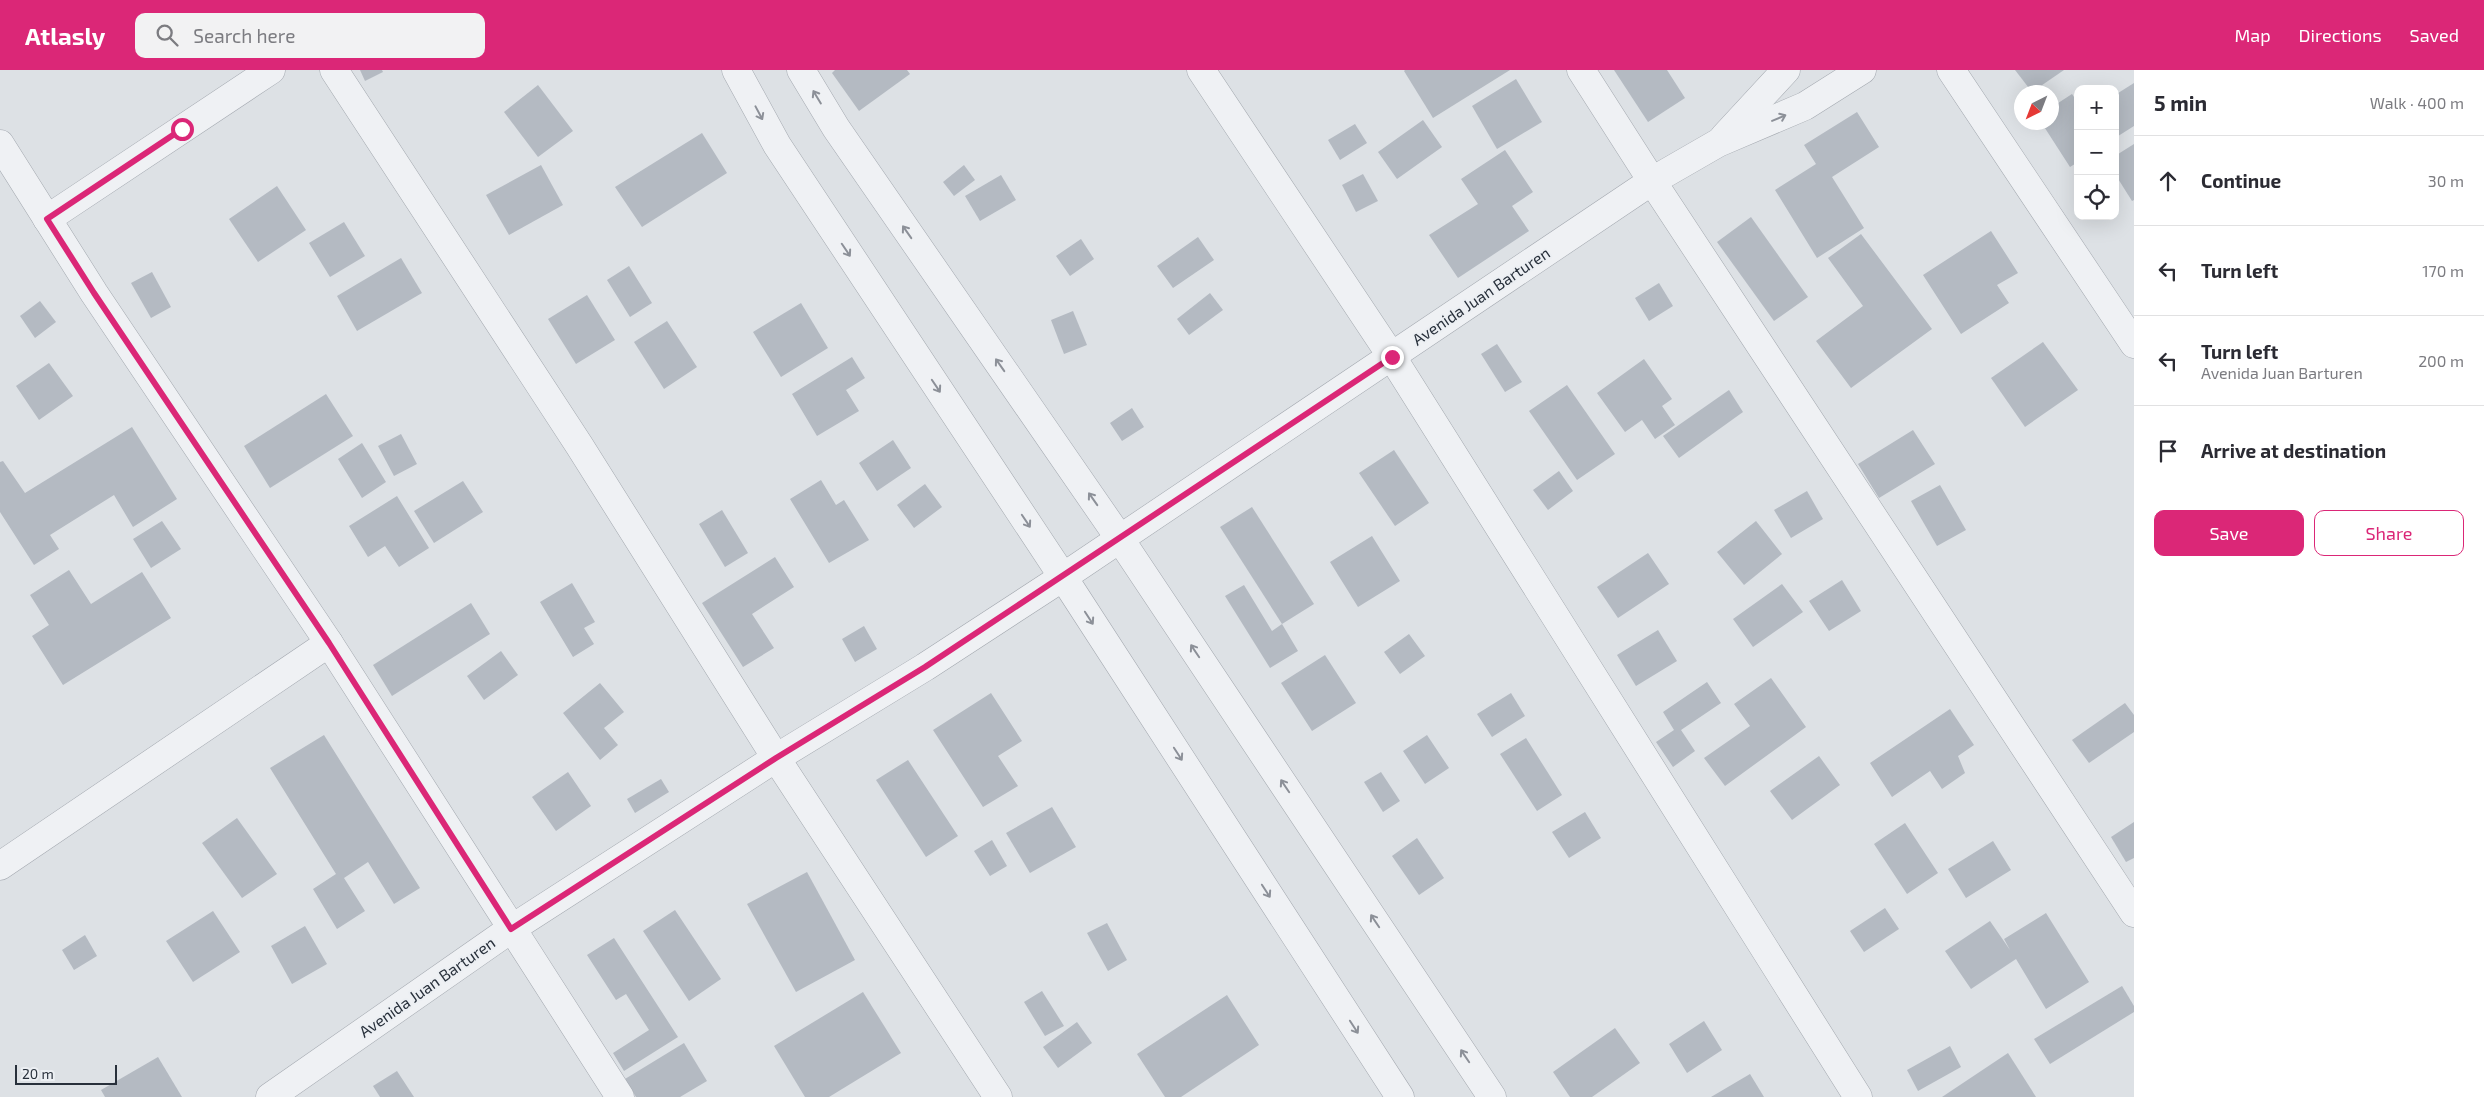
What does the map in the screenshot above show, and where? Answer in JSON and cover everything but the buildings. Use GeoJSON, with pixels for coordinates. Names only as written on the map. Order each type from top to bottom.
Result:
{"type":"FeatureCollection","features":[{"type":"Feature","properties":{"kind":"street"},"geometry":{"type":"LineString","coordinates":[[47,219],[271,70]]}},
{"type":"Feature","properties":{"kind":"street"},"geometry":{"type":"LineString","coordinates":[[334,70],[579,445],[776,758],[998,1097]]}},
{"type":"Feature","properties":{"kind":"street"},"geometry":{"type":"LineString","coordinates":[[736,70],[777,145],[1063,577],[1400,1097]]}},
{"type":"Feature","properties":{"kind":"street"},"geometry":{"type":"LineString","coordinates":[[801,70],[836,128],[1120,539],[1492,1097]]}},
{"type":"Feature","properties":{"kind":"street"},"geometry":{"type":"LineString","coordinates":[[1201,70],[1392,357],[1858,1097]]}},
{"type":"Feature","properties":{"kind":"street"},"geometry":{"type":"LineString","coordinates":[[1581,70],[1652,181],[2134,913]]}},
{"type":"Feature","properties":{"kind":"street","name":"Avenida Juan Barturen"},"geometry":{"type":"LineString","coordinates":[[1718,144],[1786,70]]}},
{"type":"Feature","properties":{"kind":"street","name":"Avenida Juan Barturen"},"geometry":{"type":"LineString","coordinates":[[270,1097],[511,929],[776,758],[925,667],[1063,577],[1652,181],[1718,144],[1806,106],[1862,70]]}},
{"type":"Feature","properties":{"kind":"street"},"geometry":{"type":"LineString","coordinates":[[1951,70],[2134,344]]}},
{"type":"Feature","properties":{"kind":"street"},"geometry":{"type":"LineString","coordinates":[[0,144],[94,293],[329,643],[620,1097]]}},
{"type":"Feature","properties":{"kind":"street"},"geometry":{"type":"LineString","coordinates":[[0,866],[329,643]]}},
{"type":"Feature","properties":{"kind":"route"},"geometry":{"type":"LineString","coordinates":[[182,129],[47,219],[94,293],[190,433],[329,643],[511,929],[776,758],[925,667],[1392,357]]}}]}
